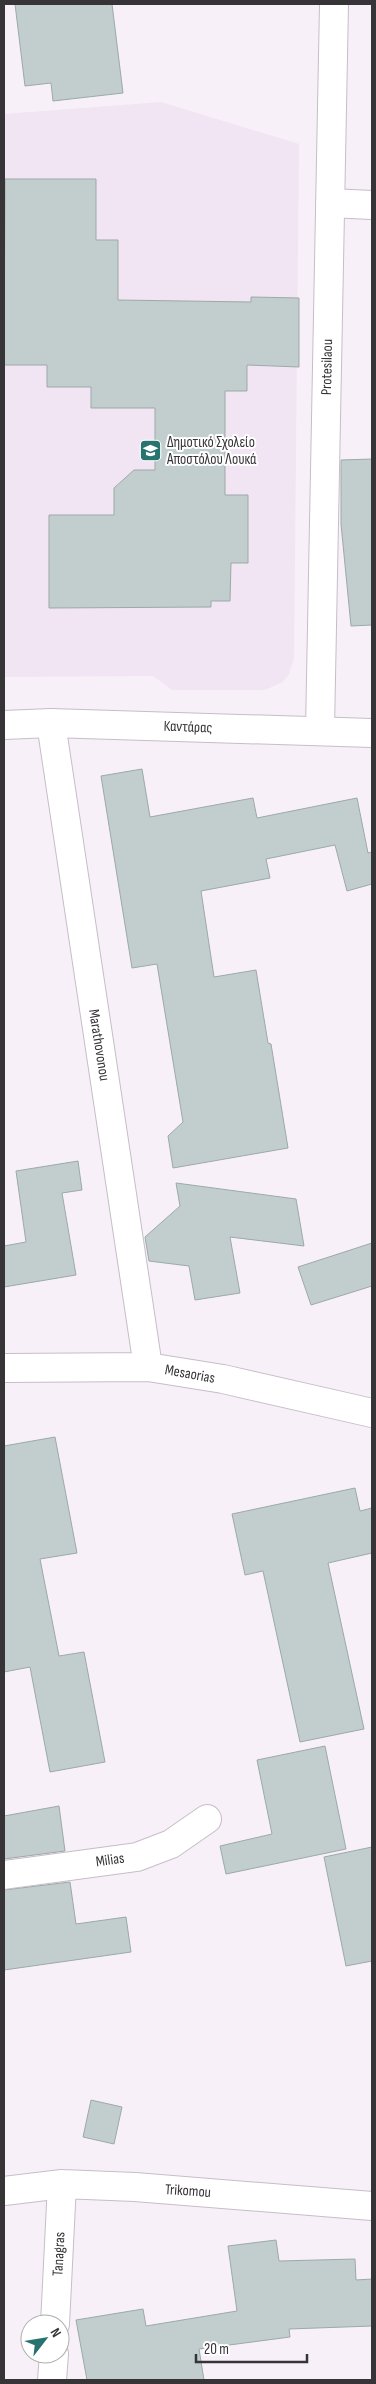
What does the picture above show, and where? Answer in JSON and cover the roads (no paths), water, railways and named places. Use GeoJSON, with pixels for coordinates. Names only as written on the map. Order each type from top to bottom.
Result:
{"type":"FeatureCollection","features":[{"type":"Feature","properties":{"kind":"street","name":"Protesilaou"},"geometry":{"type":"LineString","coordinates":[[320,730],[334,4]]}},
{"type":"Feature","properties":{"kind":"street"},"geometry":{"type":"LineString","coordinates":[[330,203],[372,205]]}},
{"type":"Feature","properties":{"kind":"street","name":"Καντάρας"},"geometry":{"type":"LineString","coordinates":[[4,725],[51,723],[372,733]]}},
{"type":"Feature","properties":{"kind":"street","name":"Marathovonou"},"geometry":{"type":"LineString","coordinates":[[51,723],[148,1367]]}},
{"type":"Feature","properties":{"kind":"street","name":"Mesaorias"},"geometry":{"type":"LineString","coordinates":[[4,1368],[148,1367],[223,1380],[372,1413]]}},
{"type":"Feature","properties":{"kind":"street","name":"Milias"},"geometry":{"type":"LineString","coordinates":[[4,1875],[137,1857],[171,1844],[207,1819]]}},
{"type":"Feature","properties":{"kind":"street","name":"Trikomou"},"geometry":{"type":"LineString","coordinates":[[4,2191],[62,2184],[135,2187],[372,2206]]}},
{"type":"Feature","properties":{"kind":"street","name":"Tanagras"},"geometry":{"type":"LineString","coordinates":[[56,2314],[62,2184]]}},
{"type":"Feature","properties":{"kind":"street"},"geometry":{"type":"LineString","coordinates":[[52,2380],[53,2364]]}},
{"type":"Feature","properties":{"kind":"place","name":"Δημοτικό Σχολείο Αποστόλου Λουκά"},"geometry":{"type":"Point","coordinates":[151,451]}}]}
